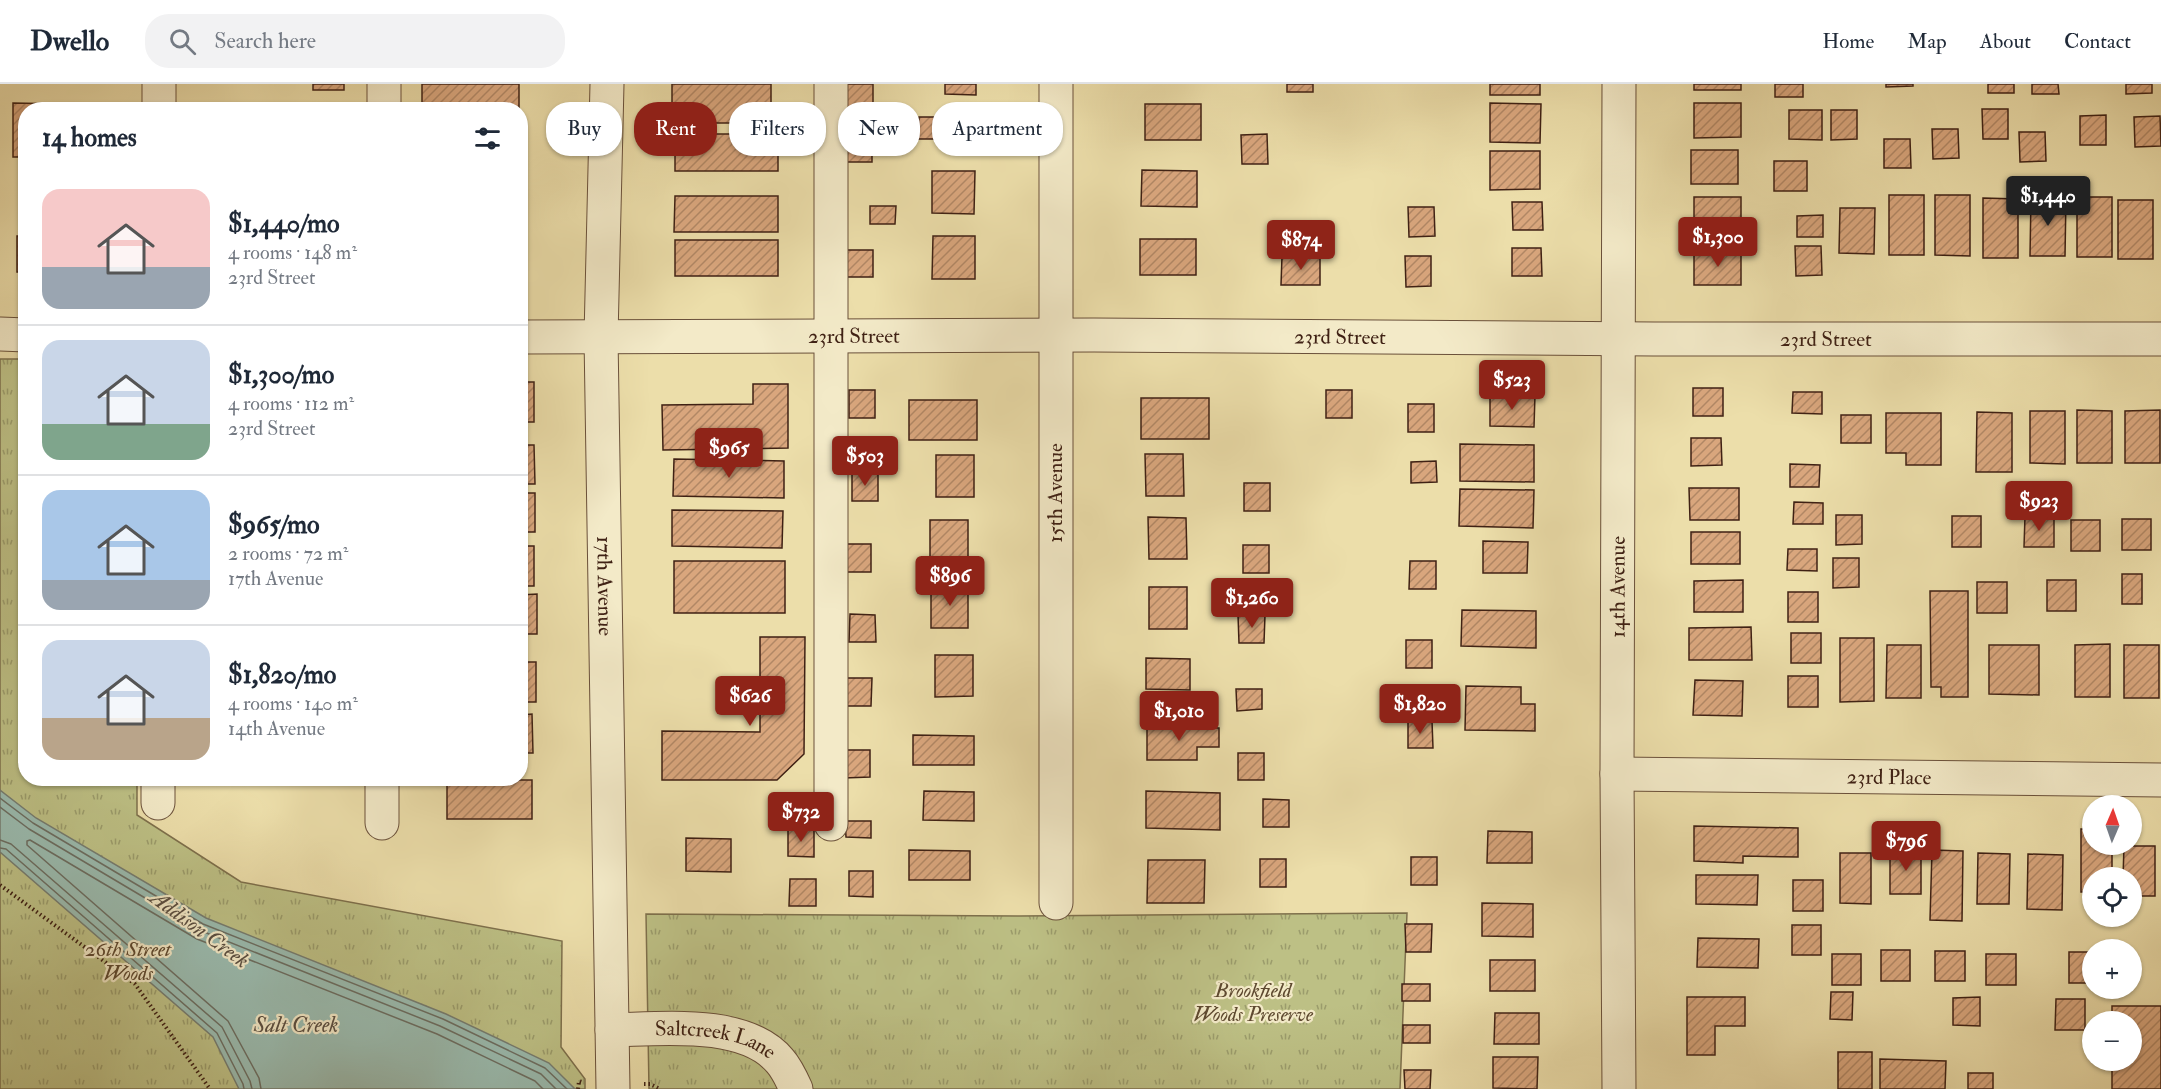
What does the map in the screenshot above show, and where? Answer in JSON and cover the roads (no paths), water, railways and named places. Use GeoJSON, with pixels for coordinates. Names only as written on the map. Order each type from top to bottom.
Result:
{"type":"FeatureCollection","features":[{"type":"Feature","properties":{"kind":"street"},"geometry":{"type":"LineString","coordinates":[[159,84],[159,102]]}},
{"type":"Feature","properties":{"kind":"street"},"geometry":{"type":"LineString","coordinates":[[384,84],[384,102]]}},
{"type":"Feature","properties":{"kind":"street","name":"17th Avenue"},"geometry":{"type":"LineString","coordinates":[[608,84],[601,337],[613,1086]]}},
{"type":"Feature","properties":{"kind":"street"},"geometry":{"type":"LineString","coordinates":[[831,84],[831,824]]}},
{"type":"Feature","properties":{"kind":"street","name":"15th Avenue"},"geometry":{"type":"LineString","coordinates":[[1056,84],[1056,903]]}},
{"type":"Feature","properties":{"kind":"street","name":"14th Avenue"},"geometry":{"type":"LineString","coordinates":[[1618,1089],[1619,84]]}},
{"type":"Feature","properties":{"kind":"street"},"geometry":{"type":"LineString","coordinates":[[0,334],[18,334]]}},
{"type":"Feature","properties":{"kind":"street","name":"23rd Street"},"geometry":{"type":"LineString","coordinates":[[528,337],[1055,335],[2161,339]]}},
{"type":"Feature","properties":{"kind":"street","name":"23rd Place"},"geometry":{"type":"LineString","coordinates":[[1617,774],[2161,780]]}},
{"type":"Feature","properties":{"kind":"street"},"geometry":{"type":"LineString","coordinates":[[382,786],[382,823]]}},
{"type":"Feature","properties":{"kind":"street","name":"Saltcreek Lane"},"geometry":{"type":"LineString","coordinates":[[612,1030],[717,1031],[744,1037],[780,1060],[796,1089]]}},
{"type":"Feature","properties":{"kind":"water","name":"Salt Creek"},"geometry":{"type":"Polygon","coordinates":[[[0,790],[36,818],[206,918],[446,1014],[549,1063],[575,1089],[239,1089],[213,1037],[0,852],[0,790]]]}},
{"type":"Feature","properties":{"kind":"water label","name":"Addison Creek"},"geometry":{"type":"Point","coordinates":[200,928]}},
{"type":"Feature","properties":{"kind":"park label","name":"26th Street Woods"},"geometry":{"type":"Point","coordinates":[128,961]}},
{"type":"Feature","properties":{"kind":"park label","name":"Brookfield Woods Preserve"},"geometry":{"type":"Point","coordinates":[1253,1002]}}]}
